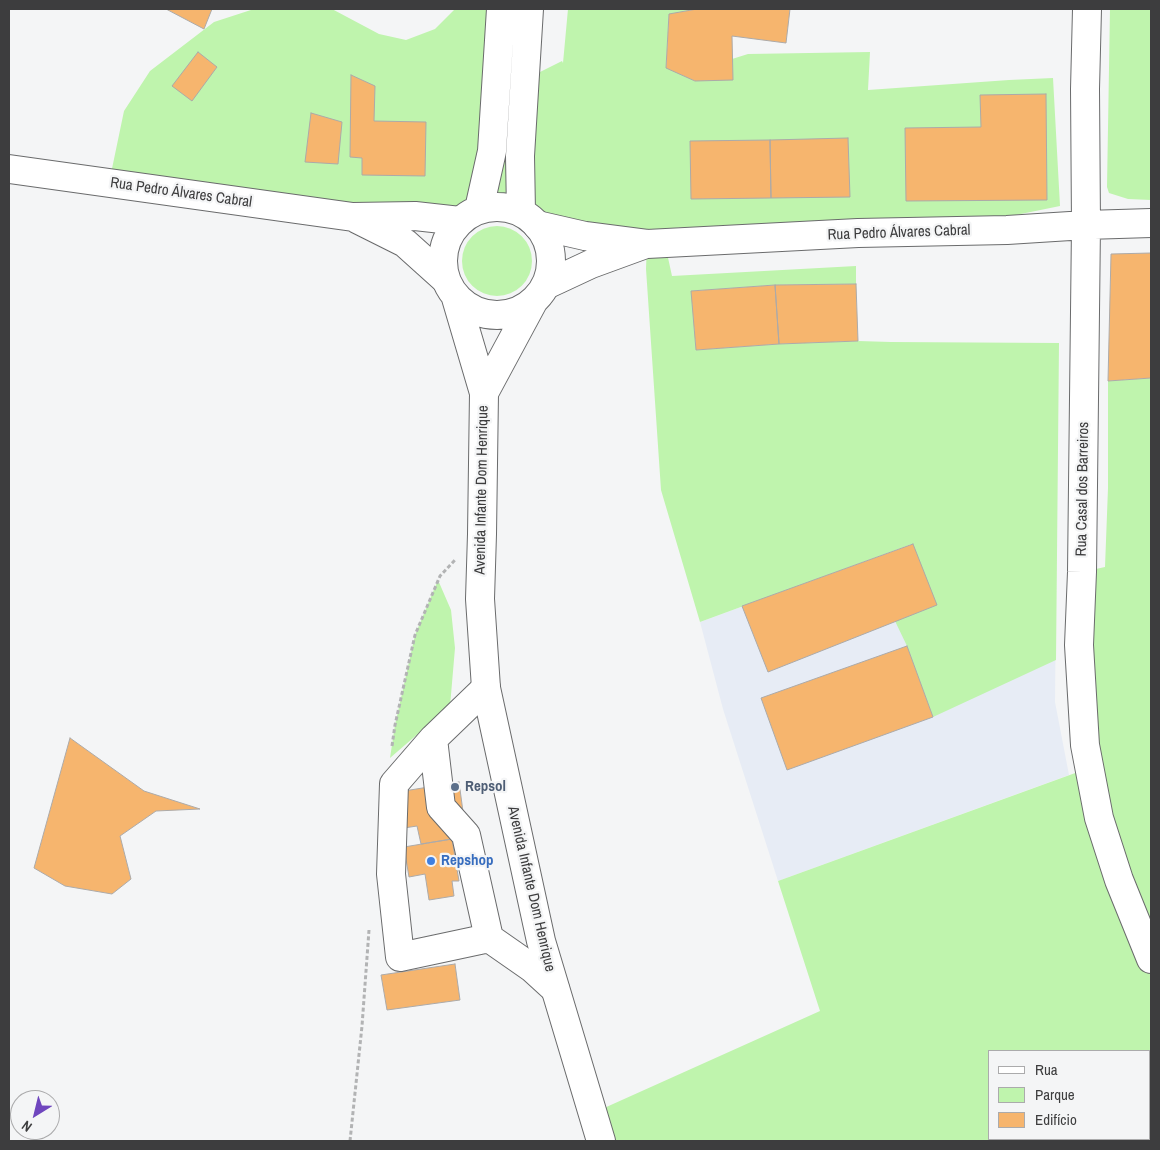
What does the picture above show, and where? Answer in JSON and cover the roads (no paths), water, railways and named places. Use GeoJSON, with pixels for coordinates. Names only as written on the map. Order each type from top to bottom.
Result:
{"type":"FeatureCollection","features":[{"type":"Feature","properties":{"kind":"street"},"geometry":{"type":"LineString","coordinates":[[451,288],[442,264],[444,248],[447,238],[453,229],[470,215],[492,151],[501,9]]}},
{"type":"Feature","properties":{"kind":"street"},"geometry":{"type":"LineString","coordinates":[[529,9],[520,156],[529,218],[544,234],[551,253],[550,275],[540,294]]}},
{"type":"Feature","properties":{"kind":"street","name":"Rua Casal dos Barreiros"},"geometry":{"type":"LineString","coordinates":[[1087,9],[1082,572],[1078,645],[1085,745],[1099,818],[1119,880],[1151,959]]}},
{"type":"Feature","properties":{"kind":"street","name":"Rua Pedro Álvares Cabral"},"geometry":{"type":"LineString","coordinates":[[9,169],[353,217]]}},
{"type":"Feature","properties":{"kind":"street"},"geometry":{"type":"LineString","coordinates":[[353,217],[470,215],[500,207],[510,208],[529,218],[585,236],[647,244]]}},
{"type":"Feature","properties":{"kind":"street"},"geometry":{"type":"LineString","coordinates":[[353,217],[405,244],[451,288],[464,305],[483,314],[494,316],[515,313],[525,308],[540,294],[591,264],[647,244]]}},
{"type":"Feature","properties":{"kind":"street","name":"Rua Pedro Álvares Cabral"},"geometry":{"type":"LineString","coordinates":[[647,244],[858,234],[1008,230],[1151,222]]}},
{"type":"Feature","properties":{"kind":"street","name":"Avenida Infante Dom Henrique"},"geometry":{"type":"LineString","coordinates":[[451,288],[484,393],[480,599],[486,688],[541,941],[601,1141]]}},
{"type":"Feature","properties":{"kind":"street","name":"Avenida Infante Dom Henrique"},"geometry":{"type":"LineString","coordinates":[[484,393],[540,294]]}},
{"type":"Feature","properties":{"kind":"street"},"geometry":{"type":"LineString","coordinates":[[486,688],[432,739],[394,784],[391,874],[400,957],[489,938]]}},
{"type":"Feature","properties":{"kind":"street"},"geometry":{"type":"LineString","coordinates":[[432,739],[441,807],[466,835],[489,938],[532,968],[555,989]]}},
{"type":"Feature","properties":{"kind":"place","name":"Repsol"},"geometry":{"type":"Point","coordinates":[455,787]}},
{"type":"Feature","properties":{"kind":"place","name":"Repshop"},"geometry":{"type":"Point","coordinates":[431,861]}}]}
